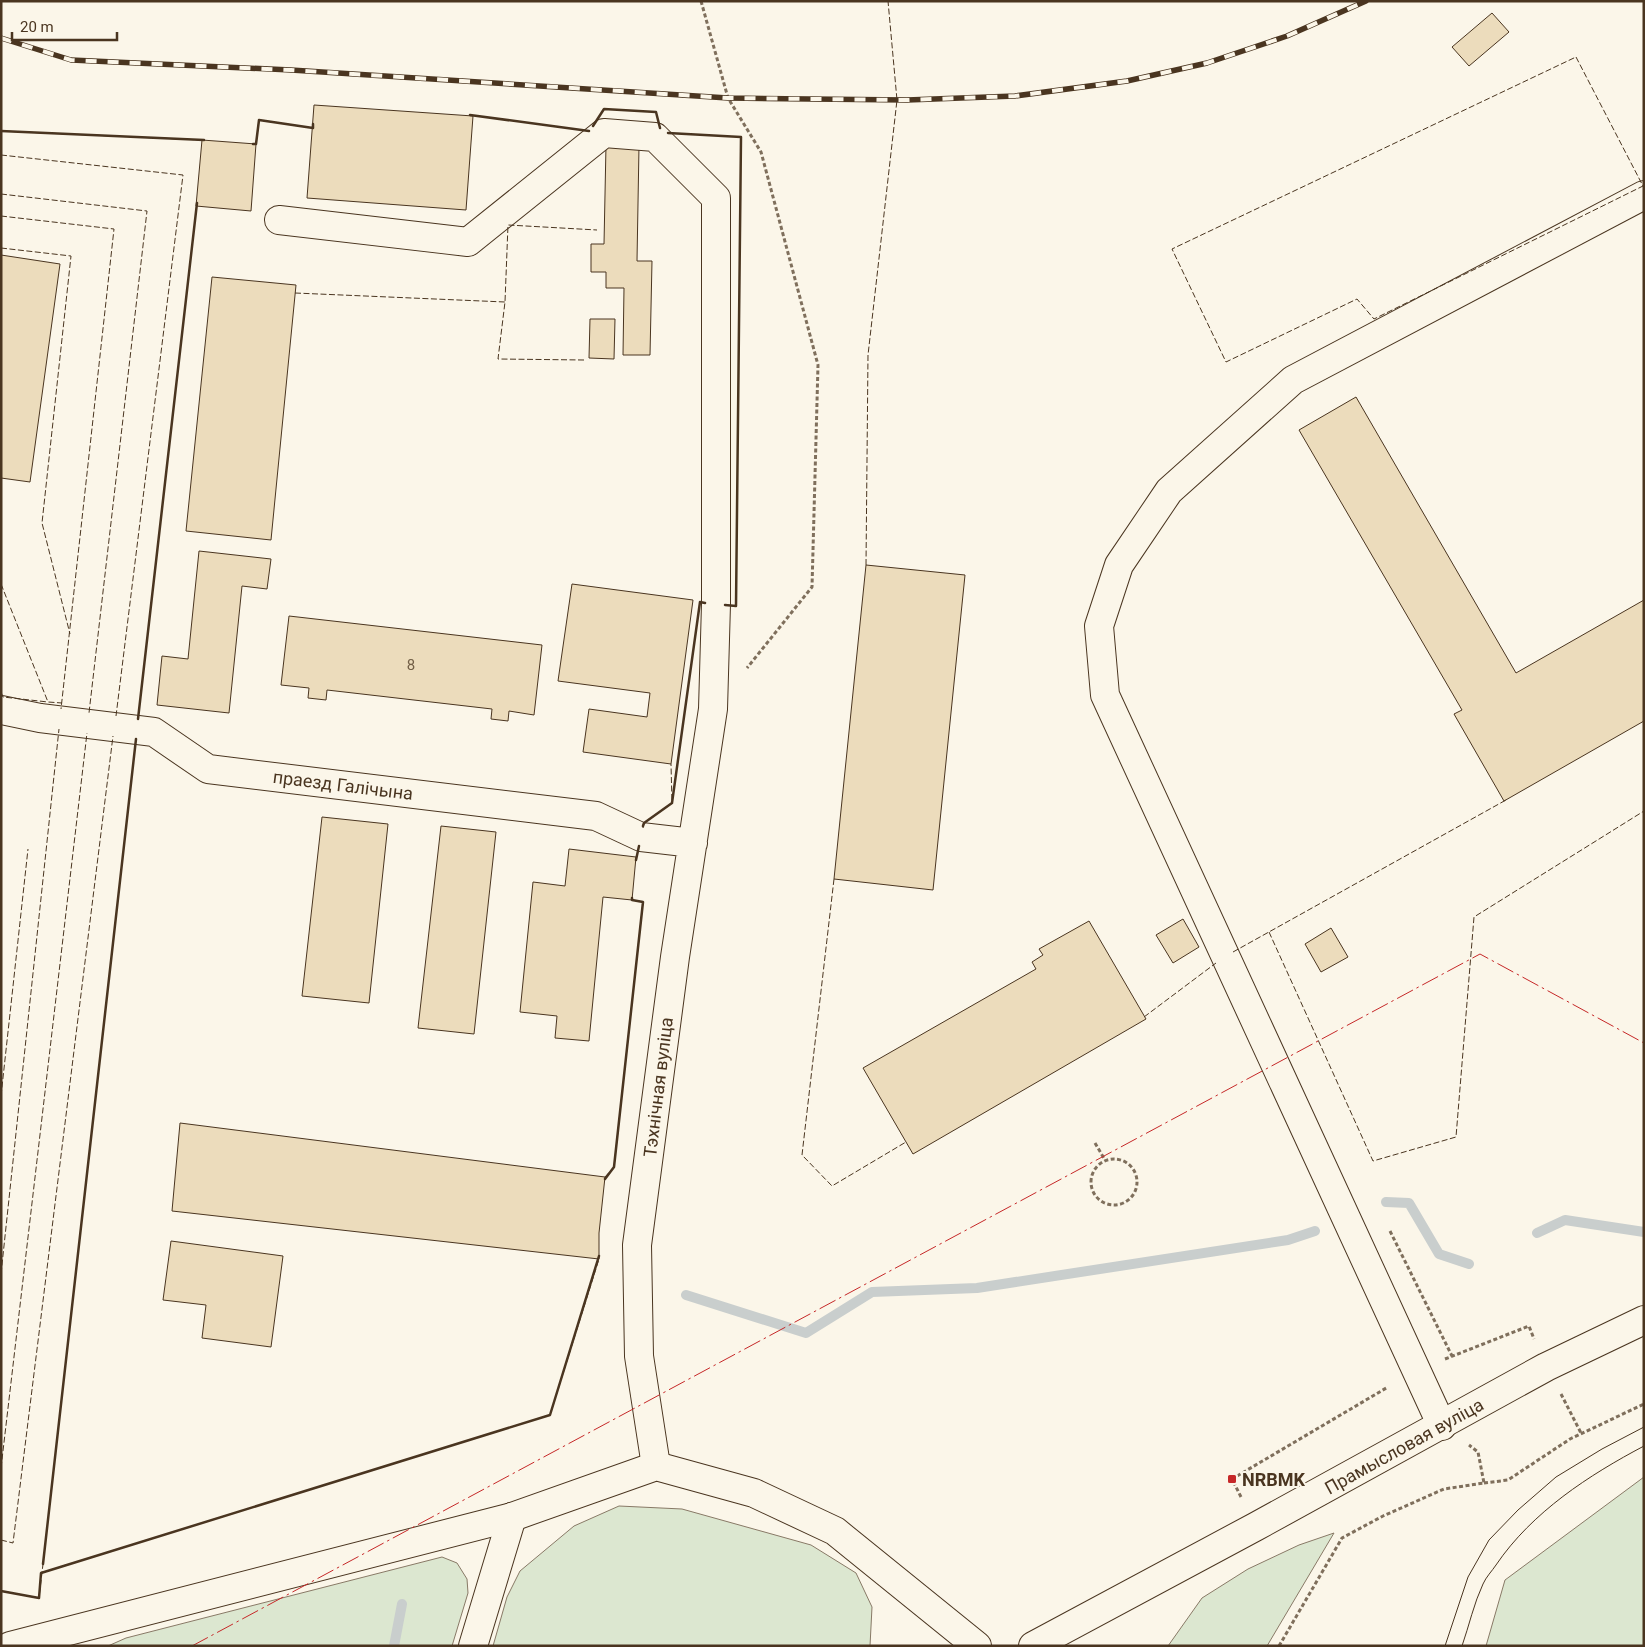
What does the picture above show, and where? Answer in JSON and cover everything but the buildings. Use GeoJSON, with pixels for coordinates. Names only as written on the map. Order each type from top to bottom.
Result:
{"type":"FeatureCollection","features":[{"type":"Feature","properties":{"kind":"main road","name":"Тэхнічная вуліца"},"geometry":{"type":"LineString","coordinates":[[279,220],[468,242],[604,133],[656,137],[716,198],[716,604],[713,709],[674,957],[637,1244],[639,1356],[656,1466]]}},
{"type":"Feature","properties":{"kind":"main road"},"geometry":{"type":"LineString","coordinates":[[1442,1426],[1105,694],[1099,626],[1119,565],[1169,490],[1293,380],[1644,195]]}},
{"type":"Feature","properties":{"kind":"main road","name":"праезд Галічына"},"geometry":{"type":"LineString","coordinates":[[1,710],[40,718],[154,732],[208,769],[596,816],[641,837],[692,843]]}},
{"type":"Feature","properties":{"kind":"main road","name":"Прамысловая вуліца"},"geometry":{"type":"LineString","coordinates":[[1033,1646],[1442,1426],[1546,1366],[1644,1320]]}},
{"type":"Feature","properties":{"kind":"main road"},"geometry":{"type":"LineString","coordinates":[[10,1646],[512,1517],[656,1466],[754,1493],[835,1531],[977,1646]]}},
{"type":"Feature","properties":{"kind":"main road"},"geometry":{"type":"LineString","coordinates":[[472,1646],[512,1517]]}},
{"type":"Feature","properties":{"kind":"path"},"geometry":{"type":"LineString","coordinates":[[701,1],[728,98],[761,152],[818,365],[812,588],[744,671]]}},
{"type":"Feature","properties":{"kind":"path"},"geometry":{"type":"LineString","coordinates":[[1095,1143],[1105,1160]]}},
{"type":"Feature","properties":{"kind":"path"},"geometry":{"type":"LineString","coordinates":[[1114,1158],[1123,1160],[1136,1172],[1138,1181],[1136,1190],[1124,1203],[1115,1205],[1106,1203],[1098,1199],[1093,1191],[1091,1182],[1093,1173],[1097,1166],[1105,1160],[1114,1158]]}},
{"type":"Feature","properties":{"kind":"path"},"geometry":{"type":"LineString","coordinates":[[1546,1366],[1581,1433]]}},
{"type":"Feature","properties":{"kind":"path"},"geometry":{"type":"LineString","coordinates":[[1279,1646],[1342,1538],[1383,1516],[1444,1489],[1508,1480],[1570,1439],[1644,1404]]}},
{"type":"Feature","properties":{"kind":"path"},"geometry":{"type":"LineString","coordinates":[[1442,1426],[1478,1452],[1484,1483]]}},
{"type":"Feature","properties":{"kind":"green space"},"geometry":{"type":"Polygon","coordinates":[[[1644,1477],[1644,1646],[1486,1646],[1505,1580],[1644,1477]]]}},
{"type":"Feature","properties":{"kind":"green space"},"geometry":{"type":"Polygon","coordinates":[[[619,1506],[682,1509],[811,1545],[856,1573],[872,1607],[870,1646],[493,1646],[507,1597],[520,1571],[574,1526],[619,1506]]]}},
{"type":"Feature","properties":{"kind":"green space"},"geometry":{"type":"Polygon","coordinates":[[[1334,1533],[1267,1646],[1168,1646],[1202,1598],[1248,1569],[1299,1545],[1334,1533]]]}},
{"type":"Feature","properties":{"kind":"green space"},"geometry":{"type":"Polygon","coordinates":[[[442,1557],[457,1563],[467,1579],[468,1593],[452,1646],[108,1646],[126,1638],[442,1557]]]}},
{"type":"Feature","properties":{"kind":"waterway"},"geometry":{"type":"LineString","coordinates":[[1386,1202],[1409,1203],[1439,1254],[1469,1264]]}},
{"type":"Feature","properties":{"kind":"waterway"},"geometry":{"type":"LineString","coordinates":[[1537,1233],[1565,1220],[1644,1232]]}},
{"type":"Feature","properties":{"kind":"waterway"},"geometry":{"type":"LineString","coordinates":[[686,1295],[806,1333],[872,1292],[977,1288],[1288,1240],[1315,1231]]}},
{"type":"Feature","properties":{"kind":"waterway"},"geometry":{"type":"LineString","coordinates":[[394,1646],[402,1604]]}},
{"type":"Feature","properties":{"kind":"tram line"},"geometry":{"type":"LineString","coordinates":[[1445,1646],[1468,1577],[1489,1540],[1518,1510],[1556,1477],[1602,1449],[1644,1427]]}},
{"type":"Feature","properties":{"kind":"tram line"},"geometry":{"type":"LineString","coordinates":[[1462,1646],[1483,1584],[1510,1546],[1563,1496],[1603,1469],[1644,1446]]}},
{"type":"Feature","properties":{"kind":"railway"},"geometry":{"type":"LineString","coordinates":[[1,38],[71,60],[291,70],[728,98],[907,100],[1015,96],[1127,81],[1207,63],[1287,36],[1366,1]]}},
{"type":"Feature","properties":{"kind":"fence"},"geometry":{"type":"LineString","coordinates":[[866,565],[868,355],[897,100],[888,1]]}},
{"type":"Feature","properties":{"kind":"fence"},"geometry":{"type":"LineString","coordinates":[[1576,57],[1643,186],[1374,319],[1357,299],[1226,362],[1172,249],[1576,57]]}},
{"type":"Feature","properties":{"kind":"fence"},"geometry":{"type":"LineString","coordinates":[[256,144],[259,120],[313,128]]}},
{"type":"Feature","properties":{"kind":"fence"},"geometry":{"type":"LineString","coordinates":[[1,131],[202,140]]}},
{"type":"Feature","properties":{"kind":"fence"},"geometry":{"type":"LineString","coordinates":[[1,155],[183,175],[116,716]]}},
{"type":"Feature","properties":{"kind":"fence"},"geometry":{"type":"LineString","coordinates":[[1,194],[147,211],[89,713]]}},
{"type":"Feature","properties":{"kind":"fence"},"geometry":{"type":"LineString","coordinates":[[1,216],[114,229],[61,709]]}},
{"type":"Feature","properties":{"kind":"fence"},"geometry":{"type":"LineString","coordinates":[[584,360],[498,359],[505,302],[508,225],[597,230]]}},
{"type":"Feature","properties":{"kind":"fence"},"geometry":{"type":"LineString","coordinates":[[1,248],[71,256],[42,523],[70,634]]}},
{"type":"Feature","properties":{"kind":"fence"},"geometry":{"type":"LineString","coordinates":[[295,293],[505,302]]}},
{"type":"Feature","properties":{"kind":"fence"},"geometry":{"type":"LineString","coordinates":[[1,584],[48,702],[62,703]]}},
{"type":"Feature","properties":{"kind":"fence"},"geometry":{"type":"LineString","coordinates":[[1,692],[3,697],[48,702]]}},
{"type":"Feature","properties":{"kind":"fence"},"geometry":{"type":"LineString","coordinates":[[1,1274],[59,729]]}},
{"type":"Feature","properties":{"kind":"fence"},"geometry":{"type":"LineString","coordinates":[[1,1468],[87,733]]}},
{"type":"Feature","properties":{"kind":"fence"},"geometry":{"type":"LineString","coordinates":[[1,1540],[13,1543],[113,736]]}},
{"type":"Feature","properties":{"kind":"fence"},"geometry":{"type":"LineString","coordinates":[[643,828],[644,823],[672,803],[671,764]]}},
{"type":"Feature","properties":{"kind":"fence"},"geometry":{"type":"LineString","coordinates":[[1233,952],[1506,800]]}},
{"type":"Feature","properties":{"kind":"fence"},"geometry":{"type":"LineString","coordinates":[[1269,932],[1373,1161],[1456,1137],[1474,917],[1644,811]]}},
{"type":"Feature","properties":{"kind":"fence"},"geometry":{"type":"LineString","coordinates":[[1,1096],[28,849]]}},
{"type":"Feature","properties":{"kind":"fence"},"geometry":{"type":"LineString","coordinates":[[834,879],[802,1155],[832,1186],[906,1142]]}},
{"type":"Feature","properties":{"kind":"fence"},"geometry":{"type":"LineString","coordinates":[[605,1177],[614,1167],[643,902],[632,900]]}},
{"type":"Feature","properties":{"kind":"fence"},"geometry":{"type":"LineString","coordinates":[[1144,1017],[1216,963]]}},
{"type":"Feature","properties":{"kind":"fence"},"geometry":{"type":"LineString","coordinates":[[41,1573],[550,1415],[599,1259]]}},
{"type":"Feature","properties":{"kind":"fence"},"geometry":{"type":"LineString","coordinates":[[1,1591],[39,1598],[43,1564]]}},
{"type":"Feature","properties":{"kind":"wall"},"geometry":{"type":"LineString","coordinates":[[593,126],[604,109],[656,112],[660,128]]}},
{"type":"Feature","properties":{"kind":"wall"},"geometry":{"type":"LineString","coordinates":[[470,115],[589,131]]}},
{"type":"Feature","properties":{"kind":"wall"},"geometry":{"type":"LineString","coordinates":[[253,144],[256,144],[259,120],[313,128],[313,124]]}},
{"type":"Feature","properties":{"kind":"wall"},"geometry":{"type":"LineString","coordinates":[[1,131],[204,140]]}},
{"type":"Feature","properties":{"kind":"wall"},"geometry":{"type":"LineString","coordinates":[[668,133],[741,137],[736,606],[725,605]]}},
{"type":"Feature","properties":{"kind":"wall"},"geometry":{"type":"LineString","coordinates":[[138,719],[197,203]]}},
{"type":"Feature","properties":{"kind":"wall"},"geometry":{"type":"LineString","coordinates":[[643,826],[644,823],[672,803],[700,602],[705,603]]}},
{"type":"Feature","properties":{"kind":"wall"},"geometry":{"type":"LineString","coordinates":[[43,1564],[136,739]]}},
{"type":"Feature","properties":{"kind":"wall"},"geometry":{"type":"LineString","coordinates":[[636,860],[639,846]]}},
{"type":"Feature","properties":{"kind":"wall"},"geometry":{"type":"LineString","coordinates":[[605,1179],[614,1167],[643,902],[632,900],[632,898]]}},
{"type":"Feature","properties":{"kind":"wall"},"geometry":{"type":"LineString","coordinates":[[1,1591],[39,1598],[41,1573],[550,1415],[599,1256]]}},
{"type":"Feature","properties":{"kind":"power"},"geometry":{"type":"LineString","coordinates":[[192,1646],[1480,954],[1644,1043]]}},
{"type":"Feature","properties":{"kind":"place","name":"NRBMK"},"geometry":{"type":"Point","coordinates":[1232,1479]}}]}
